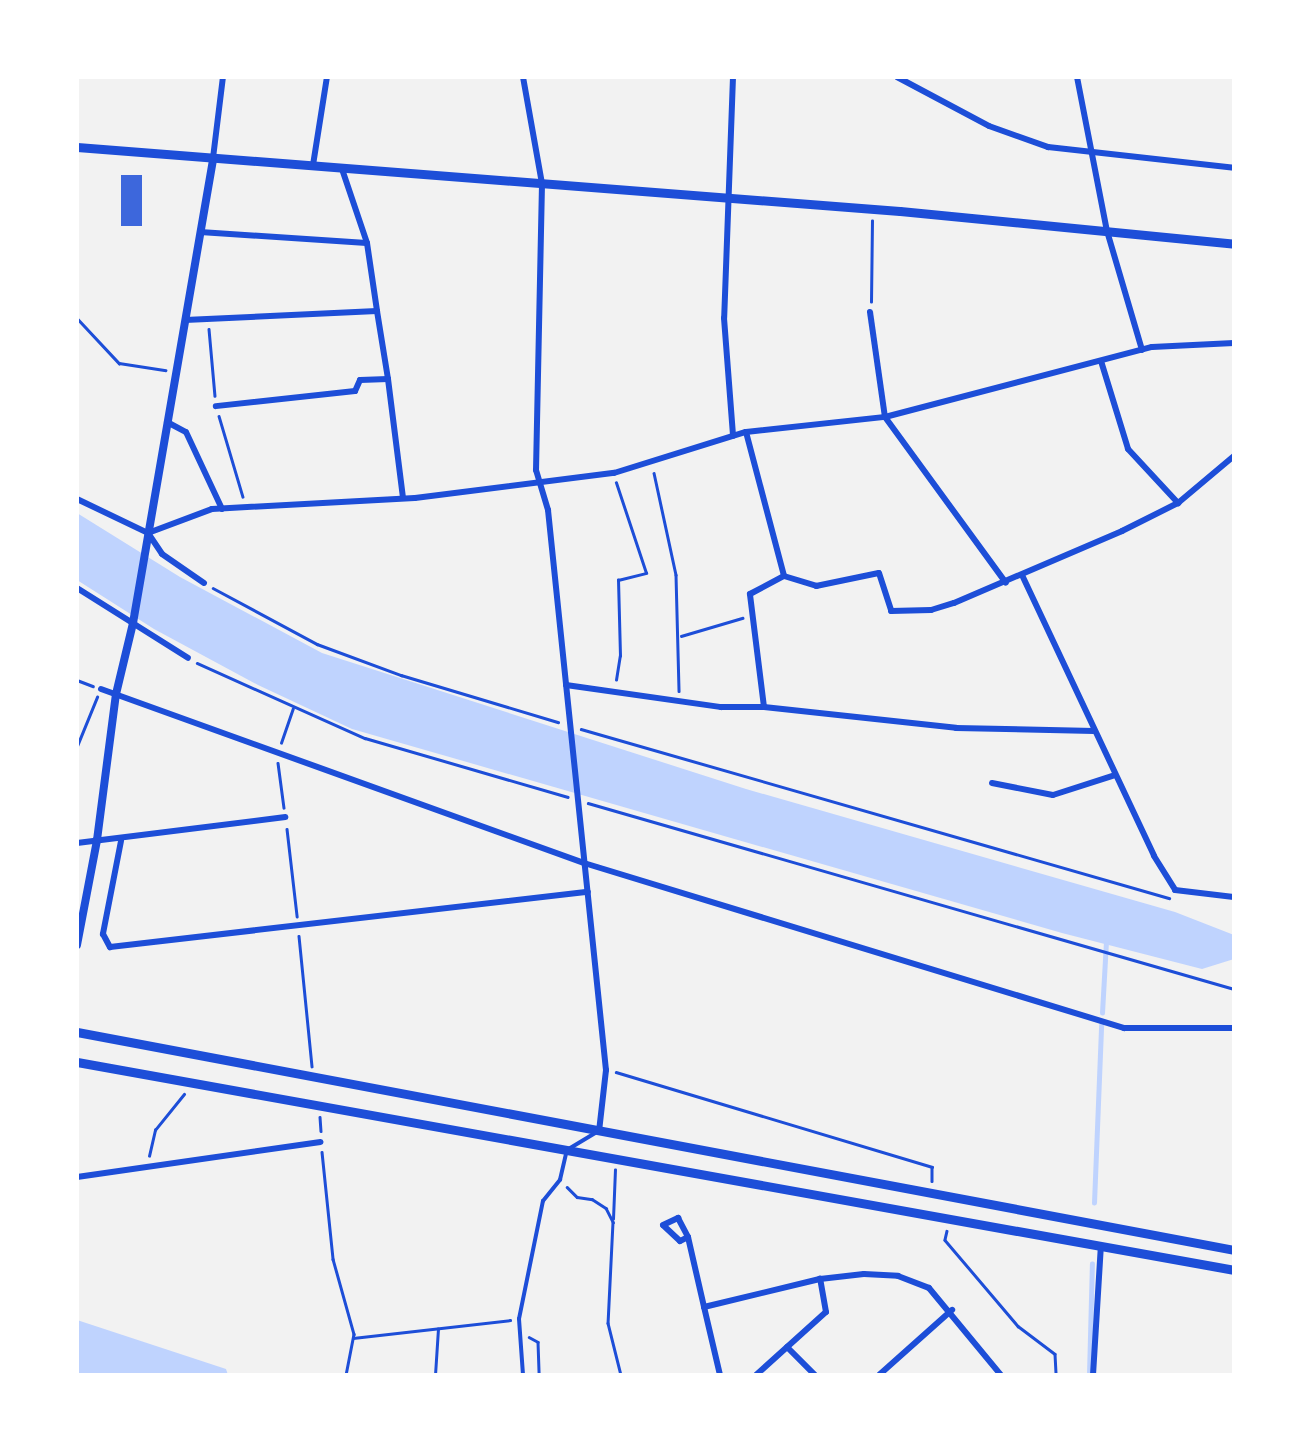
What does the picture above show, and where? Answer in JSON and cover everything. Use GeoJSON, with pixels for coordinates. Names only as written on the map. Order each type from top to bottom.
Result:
{"type":"FeatureCollection","features":[{"type":"Feature","properties":{"kind":"main road"},"geometry":{"type":"LineString","coordinates":[[77,147],[872,209],[1234,244]]}},
{"type":"Feature","properties":{"kind":"main road"},"geometry":{"type":"LineString","coordinates":[[77,1032],[313,1079],[1234,1250]]}},
{"type":"Feature","properties":{"kind":"main road"},"geometry":{"type":"LineString","coordinates":[[77,1062],[320,1103],[1234,1270]]}},
{"type":"Feature","properties":{"kind":"street"},"geometry":{"type":"LineString","coordinates":[[77,945],[97,840],[116,694],[133,623],[213,159],[223,77]]}},
{"type":"Feature","properties":{"kind":"street"},"geometry":{"type":"LineString","coordinates":[[313,165],[327,77]]}},
{"type":"Feature","properties":{"kind":"street"},"geometry":{"type":"LineString","coordinates":[[523,77],[542,184],[542,313],[535,418],[539,485],[548,510],[606,1069],[599,1131]]}},
{"type":"Feature","properties":{"kind":"street"},"geometry":{"type":"LineString","coordinates":[[733,77],[726,197],[725,367],[733,436]]}},
{"type":"Feature","properties":{"kind":"street"},"geometry":{"type":"LineString","coordinates":[[897,77],[989,126],[1048,147],[1091,155],[1234,168]]}},
{"type":"Feature","properties":{"kind":"street"},"geometry":{"type":"LineString","coordinates":[[1077,77],[1107,231],[1142,350]]}},
{"type":"Feature","properties":{"kind":"street"},"geometry":{"type":"LineString","coordinates":[[342,169],[367,243],[403,498]]}},
{"type":"Feature","properties":{"kind":"street"},"geometry":{"type":"LineString","coordinates":[[200,232],[367,243]]}},
{"type":"Feature","properties":{"kind":"street"},"geometry":{"type":"LineString","coordinates":[[185,320],[377,311]]}},
{"type":"Feature","properties":{"kind":"street"},"geometry":{"type":"LineString","coordinates":[[870,312],[885,417],[1006,583]]}},
{"type":"Feature","properties":{"kind":"street"},"geometry":{"type":"LineString","coordinates":[[148,533],[222,509],[403,498],[539,485],[614,473],[746,432],[885,417],[1142,350],[1234,344]]}},
{"type":"Feature","properties":{"kind":"street"},"geometry":{"type":"LineString","coordinates":[[1101,361],[1128,449],[1178,503]]}},
{"type":"Feature","properties":{"kind":"street"},"geometry":{"type":"LineString","coordinates":[[216,406],[355,391],[360,380],[388,379]]}},
{"type":"Feature","properties":{"kind":"street"},"geometry":{"type":"LineString","coordinates":[[167,422],[186,432],[222,509]]}},
{"type":"Feature","properties":{"kind":"street"},"geometry":{"type":"LineString","coordinates":[[746,432],[784,576]]}},
{"type":"Feature","properties":{"kind":"street"},"geometry":{"type":"LineString","coordinates":[[764,707],[750,594],[784,576],[816,586],[879,573],[891,611],[931,610],[1006,583],[1178,503],[1234,456]]}},
{"type":"Feature","properties":{"kind":"street"},"geometry":{"type":"LineString","coordinates":[[77,499],[148,533],[162,554],[204,583]]}},
{"type":"Feature","properties":{"kind":"street"},"geometry":{"type":"LineString","coordinates":[[1022,575],[1154,856],[1175,890],[1234,897]]}},
{"type":"Feature","properties":{"kind":"street"},"geometry":{"type":"LineString","coordinates":[[77,588],[188,658]]}},
{"type":"Feature","properties":{"kind":"street"},"geometry":{"type":"LineString","coordinates":[[566,685],[679,701],[764,707],[956,728],[1094,731]]}},
{"type":"Feature","properties":{"kind":"street"},"geometry":{"type":"LineString","coordinates":[[101,689],[584,863],[1124,1028],[1234,1028]]}},
{"type":"Feature","properties":{"kind":"street"},"geometry":{"type":"LineString","coordinates":[[992,783],[1054,795],[1115,775]]}},
{"type":"Feature","properties":{"kind":"street"},"geometry":{"type":"LineString","coordinates":[[77,843],[121,841],[285,817]]}},
{"type":"Feature","properties":{"kind":"street"},"geometry":{"type":"LineString","coordinates":[[121,841],[103,934],[110,947],[298,923],[588,892]]}},
{"type":"Feature","properties":{"kind":"street"},"geometry":{"type":"LineString","coordinates":[[77,1177],[321,1142]]}},
{"type":"Feature","properties":{"kind":"street"},"geometry":{"type":"LineString","coordinates":[[688,1237],[720,1375]]}},
{"type":"Feature","properties":{"kind":"street"},"geometry":{"type":"LineString","coordinates":[[1093,1375],[1101,1245]]}},
{"type":"Feature","properties":{"kind":"street"},"geometry":{"type":"LineString","coordinates":[[704,1307],[820,1279],[864,1273],[898,1276],[929,1288],[952,1310],[1001,1375]]}},
{"type":"Feature","properties":{"kind":"street"},"geometry":{"type":"LineString","coordinates":[[756,1375],[827,1312],[820,1279]]}},
{"type":"Feature","properties":{"kind":"street"},"geometry":{"type":"LineString","coordinates":[[879,1375],[952,1310]]}},
{"type":"Feature","properties":{"kind":"street"},"geometry":{"type":"LineString","coordinates":[[787,1347],[815,1375]]}},
{"type":"Feature","properties":{"kind":"lane"},"geometry":{"type":"LineString","coordinates":[[523,1375],[519,1319],[543,1201],[560,1180],[567,1150],[599,1131]]}},
{"type":"Feature","properties":{"kind":"path"},"geometry":{"type":"LineString","coordinates":[[870,312],[872,209]]}},
{"type":"Feature","properties":{"kind":"path"},"geometry":{"type":"LineString","coordinates":[[77,318],[119,363],[176,372]]}},
{"type":"Feature","properties":{"kind":"path"},"geometry":{"type":"LineString","coordinates":[[652,463],[676,575],[681,636],[679,701]]}},
{"type":"Feature","properties":{"kind":"path"},"geometry":{"type":"LineString","coordinates":[[614,473],[621,509],[646,573],[618,580],[620,656],[614,692]]}},
{"type":"Feature","properties":{"kind":"path"},"geometry":{"type":"LineString","coordinates":[[204,583],[317,644],[401,676],[1167,900],[1175,890]]}},
{"type":"Feature","properties":{"kind":"path"},"geometry":{"type":"LineString","coordinates":[[681,636],[753,615]]}},
{"type":"Feature","properties":{"kind":"path"},"geometry":{"type":"LineString","coordinates":[[188,658],[293,709],[365,738],[1234,989]]}},
{"type":"Feature","properties":{"kind":"path"},"geometry":{"type":"LineString","coordinates":[[77,680],[101,689],[77,746]]}},
{"type":"Feature","properties":{"kind":"path"},"geometry":{"type":"LineString","coordinates":[[293,709],[277,754],[298,923],[313,1079]]}},
{"type":"Feature","properties":{"kind":"path"},"geometry":{"type":"LineString","coordinates":[[606,1069],[932,1167],[932,1194]]}},
{"type":"Feature","properties":{"kind":"path"},"geometry":{"type":"LineString","coordinates":[[149,1166],[155,1130],[182,1100],[188,1081]]}},
{"type":"Feature","properties":{"kind":"path"},"geometry":{"type":"LineString","coordinates":[[320,1103],[321,1142],[333,1259],[353,1338],[346,1375]]}},
{"type":"Feature","properties":{"kind":"path"},"geometry":{"type":"LineString","coordinates":[[615,1170],[608,1322],[621,1375]]}},
{"type":"Feature","properties":{"kind":"path"},"geometry":{"type":"LineString","coordinates":[[560,1180],[577,1197],[592,1199],[606,1208],[613,1222]]}},
{"type":"Feature","properties":{"kind":"path"},"geometry":{"type":"LineString","coordinates":[[950,1218],[945,1240],[1018,1326],[1055,1354],[1056,1375]]}},
{"type":"Feature","properties":{"kind":"path"},"geometry":{"type":"LineString","coordinates":[[353,1338],[519,1319]]}},
{"type":"Feature","properties":{"kind":"path"},"geometry":{"type":"LineString","coordinates":[[435,1375],[438,1328]]}},
{"type":"Feature","properties":{"kind":"path"},"geometry":{"type":"LineString","coordinates":[[520,1332],[538,1342],[539,1375]]}},
{"type":"Feature","properties":{"kind":"water"},"geometry":{"type":"Polygon","coordinates":[[[77,513],[180,577],[322,653],[746,789],[1175,912],[1234,935],[1234,959],[1202,969],[1062,933],[352,729],[258,685],[154,629],[77,580],[77,513]]]}},
{"type":"Feature","properties":{"kind":"water"},"geometry":{"type":"Polygon","coordinates":[[[77,1320],[226,1369],[228,1375],[77,1375],[77,1320]]]}},
{"type":"Feature","properties":{"kind":"building"},"geometry":{"type":"Polygon","coordinates":[[[121,175],[142,175],[142,226],[121,226],[121,175]]]}},
{"type":"Feature","properties":{"kind":"waterway"},"geometry":{"type":"LineString","coordinates":[[1102,1013],[1106,941]]}},
{"type":"Feature","properties":{"kind":"waterway"},"geometry":{"type":"LineString","coordinates":[[1094,1203],[1101,1025]]}},
{"type":"Feature","properties":{"kind":"waterway"},"geometry":{"type":"LineString","coordinates":[[1089,1375],[1092,1264]]}}]}
